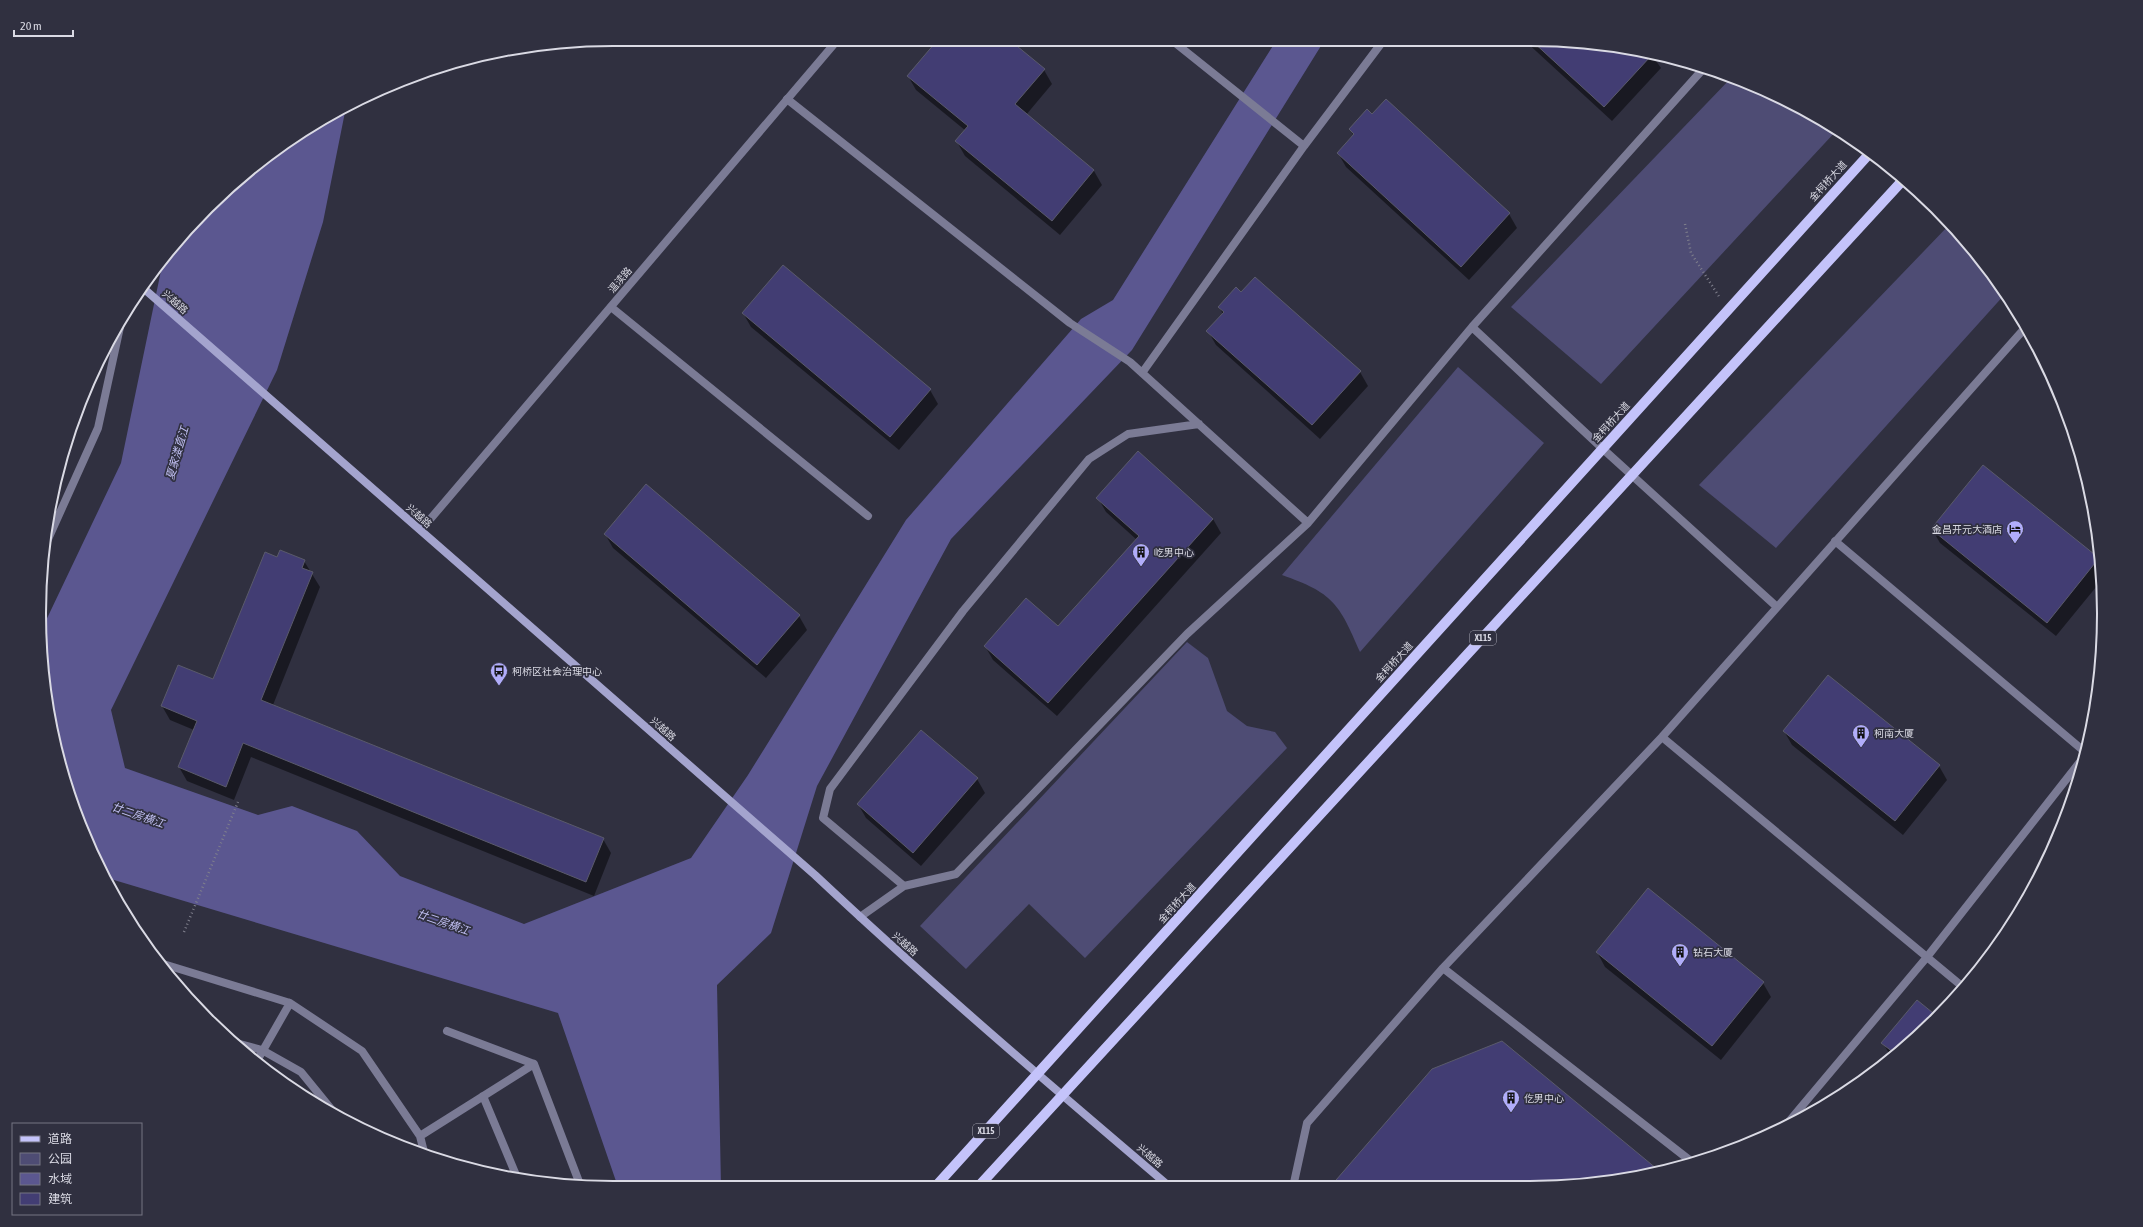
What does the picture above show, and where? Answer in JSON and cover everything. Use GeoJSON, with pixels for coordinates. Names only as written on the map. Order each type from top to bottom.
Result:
{"type":"FeatureCollection","features":[{"type":"Feature","properties":{"kind":"main road","name":"金柯桥大道"},"geometry":{"type":"LineString","coordinates":[[940,1181],[1866,157]]}},
{"type":"Feature","properties":{"kind":"main road","name":"X115"},"geometry":{"type":"LineString","coordinates":[[984,1181],[1899,183]]}},
{"type":"Feature","properties":{"kind":"street","name":"温渎路"},"geometry":{"type":"LineString","coordinates":[[421,530],[832,46]]}},
{"type":"Feature","properties":{"kind":"street"},"geometry":{"type":"LineString","coordinates":[[1179,46],[1304,146]]}},
{"type":"Feature","properties":{"kind":"street"},"geometry":{"type":"LineString","coordinates":[[1142,373],[1304,146],[1379,46]]}},
{"type":"Feature","properties":{"kind":"street"},"geometry":{"type":"LineString","coordinates":[[860,917],[904,886],[956,874],[1187,634],[1308,523],[1472,327],[1700,72]]}},
{"type":"Feature","properties":{"kind":"street"},"geometry":{"type":"LineString","coordinates":[[787,99],[1070,323],[1130,362],[1308,523]]}},
{"type":"Feature","properties":{"kind":"street","name":"兴越路"},"geometry":{"type":"LineString","coordinates":[[147,291],[288,413],[815,875],[860,917],[1063,1096],[1163,1181]]}},
{"type":"Feature","properties":{"kind":"street"},"geometry":{"type":"LineString","coordinates":[[611,307],[868,516]]}},
{"type":"Feature","properties":{"kind":"street"},"geometry":{"type":"LineString","coordinates":[[1472,327],[1602,449],[1777,607]]}},
{"type":"Feature","properties":{"kind":"street"},"geometry":{"type":"LineString","coordinates":[[1294,1181],[1307,1123],[1443,968],[1662,738],[2022,332]]}},
{"type":"Feature","properties":{"kind":"street"},"geometry":{"type":"LineString","coordinates":[[53,529],[98,428],[117,339]]}},
{"type":"Feature","properties":{"kind":"street"},"geometry":{"type":"LineString","coordinates":[[904,886],[823,818],[830,789],[963,611],[1089,459],[1128,434],[1199,424]]}},
{"type":"Feature","properties":{"kind":"street"},"geometry":{"type":"LineString","coordinates":[[1835,541],[2081,748]]}},
{"type":"Feature","properties":{"kind":"street"},"geometry":{"type":"LineString","coordinates":[[1662,738],[1959,984]]}},
{"type":"Feature","properties":{"kind":"street"},"geometry":{"type":"LineString","coordinates":[[1795,1114],[1927,957],[2076,767]]}},
{"type":"Feature","properties":{"kind":"street"},"geometry":{"type":"LineString","coordinates":[[167,964],[290,1003],[362,1051],[420,1136],[423,1148]]}},
{"type":"Feature","properties":{"kind":"street"},"geometry":{"type":"LineString","coordinates":[[1443,968],[1687,1158]]}},
{"type":"Feature","properties":{"kind":"street"},"geometry":{"type":"LineString","coordinates":[[259,1057],[290,1003]]}},
{"type":"Feature","properties":{"kind":"street"},"geometry":{"type":"LineString","coordinates":[[447,1032],[534,1064],[578,1180]]}},
{"type":"Feature","properties":{"kind":"street"},"geometry":{"type":"LineString","coordinates":[[246,1046],[262,1050],[302,1072],[326,1103]]}},
{"type":"Feature","properties":{"kind":"street"},"geometry":{"type":"LineString","coordinates":[[420,1136],[534,1064]]}},
{"type":"Feature","properties":{"kind":"street"},"geometry":{"type":"LineString","coordinates":[[483,1096],[515,1172]]}},
{"type":"Feature","properties":{"kind":"path"},"geometry":{"type":"LineString","coordinates":[[1684,224],[1691,253],[1728,310]]}},
{"type":"Feature","properties":{"kind":"path"},"geometry":{"type":"LineString","coordinates":[[184,932],[238,802]]}},
{"type":"Feature","properties":{"kind":"green space"},"geometry":{"type":"Polygon","coordinates":[[[1727,82],[1747,89],[1780,105],[1833,134],[1601,384],[1511,307],[1727,82]]]}},
{"type":"Feature","properties":{"kind":"green space"},"geometry":{"type":"Polygon","coordinates":[[[1946,228],[1980,268],[2001,298],[1776,548],[1699,485],[1946,228]]]}},
{"type":"Feature","properties":{"kind":"green space"},"geometry":{"type":"Polygon","coordinates":[[[1458,367],[1544,443],[1360,652],[1340,611],[1324,594],[1299,581],[1282,575],[1458,367]]]}},
{"type":"Feature","properties":{"kind":"green space"},"geometry":{"type":"Polygon","coordinates":[[[1187,642],[1208,658],[1227,711],[1247,726],[1275,732],[1287,748],[1085,958],[1029,904],[966,969],[920,926],[1187,642]]]}},
{"type":"Feature","properties":{"kind":"water"},"geometry":{"type":"Polygon","coordinates":[[[1273,46],[1321,46],[1132,350],[951,539],[817,786],[771,933],[717,985],[721,1181],[616,1181],[558,1013],[113,880],[89,831],[65,760],[51,688],[47,651],[46,620],[121,463],[161,271],[187,239],[212,212],[239,187],[268,163],[330,122],[344,115],[323,222],[277,370],[111,710],[125,768],[258,815],[292,806],[357,831],[400,876],[524,924],[691,858],[748,775],[906,520],[1081,319],[1113,300],[1273,46]]]}},
{"type":"Feature","properties":{"kind":"building"},"geometry":{"type":"Polygon","coordinates":[[[932,46],[1017,46],[1045,69],[1015,104],[1094,170],[1052,221],[955,141],[968,126],[907,76],[932,46]]]}},
{"type":"Feature","properties":{"kind":"building"},"geometry":{"type":"Polygon","coordinates":[[[1538,46],[1567,47],[1604,51],[1648,59],[1604,107],[1538,46]]]}},
{"type":"Feature","properties":{"kind":"building"},"geometry":{"type":"Polygon","coordinates":[[[1386,99],[1510,213],[1461,267],[1337,153],[1354,134],[1349,129],[1367,109],[1372,114],[1386,99]]]}},
{"type":"Feature","properties":{"kind":"building"},"geometry":{"type":"Polygon","coordinates":[[[783,265],[931,389],[890,437],[742,313],[783,265]]]}},
{"type":"Feature","properties":{"kind":"building"},"geometry":{"type":"Polygon","coordinates":[[[1255,277],[1361,371],[1312,425],[1206,331],[1224,312],[1218,307],[1236,287],[1241,292],[1255,277]]]}},
{"type":"Feature","properties":{"kind":"building","name":"屹男中心"},"geometry":{"type":"Polygon","coordinates":[[[1138,451],[1213,519],[1048,703],[984,646],[1026,598],[1058,626],[1139,536],[1096,498],[1138,451]]]}},
{"type":"Feature","properties":{"kind":"building","name":"金昌开元大酒店"},"geometry":{"type":"Polygon","coordinates":[[[1983,465],[2094,554],[2095,563],[2047,623],[1931,529],[1983,465]]]}},
{"type":"Feature","properties":{"kind":"building"},"geometry":{"type":"Polygon","coordinates":[[[646,484],[800,615],[757,665],[604,534],[646,484]]]}},
{"type":"Feature","properties":{"kind":"building"},"geometry":{"type":"Polygon","coordinates":[[[280,550],[305,560],[302,568],[313,572],[261,700],[604,838],[586,882],[243,743],[226,787],[178,767],[197,721],[161,706],[178,665],[213,679],[265,552],[277,557],[280,550]]]}},
{"type":"Feature","properties":{"kind":"building","name":"柯南大厦"},"geometry":{"type":"Polygon","coordinates":[[[1828,675],[1940,765],[1895,821],[1783,731],[1828,675]]]}},
{"type":"Feature","properties":{"kind":"building"},"geometry":{"type":"Polygon","coordinates":[[[921,730],[978,778],[913,853],[857,804],[921,730]]]}},
{"type":"Feature","properties":{"kind":"building","name":"钻石大厦"},"geometry":{"type":"Polygon","coordinates":[[[1648,888],[1764,982],[1712,1046],[1596,952],[1648,888]]]}},
{"type":"Feature","properties":{"kind":"building"},"geometry":{"type":"Polygon","coordinates":[[[1917,1000],[1933,1013],[1891,1051],[1881,1043],[1917,1000]]]}},
{"type":"Feature","properties":{"kind":"building","name":"仡男中心"},"geometry":{"type":"Polygon","coordinates":[[[1502,1041],[1654,1167],[1604,1176],[1567,1180],[1335,1181],[1432,1069],[1502,1041]]]}},
{"type":"Feature","properties":{"kind":"place","name":"金昌开元大酒店"},"geometry":{"type":"Point","coordinates":[2015,544]}},
{"type":"Feature","properties":{"kind":"place","name":"屹男中心"},"geometry":{"type":"Point","coordinates":[1141,567]}},
{"type":"Feature","properties":{"kind":"place","name":"柯桥区社会治理中心"},"geometry":{"type":"Point","coordinates":[499,686]}},
{"type":"Feature","properties":{"kind":"place","name":"柯南大厦"},"geometry":{"type":"Point","coordinates":[1861,748]}},
{"type":"Feature","properties":{"kind":"place","name":"钻石大厦"},"geometry":{"type":"Point","coordinates":[1680,967]}},
{"type":"Feature","properties":{"kind":"place","name":"仡男中心"},"geometry":{"type":"Point","coordinates":[1511,1113]}},
{"type":"Feature","properties":{"kind":"water label","name":"夏家溇直江"},"geometry":{"type":"Point","coordinates":[177,453]}},
{"type":"Feature","properties":{"kind":"water label","name":"廿二房横江"},"geometry":{"type":"Point","coordinates":[138,815]}},
{"type":"Feature","properties":{"kind":"water label","name":"廿二房横江"},"geometry":{"type":"Point","coordinates":[443,922]}}]}
